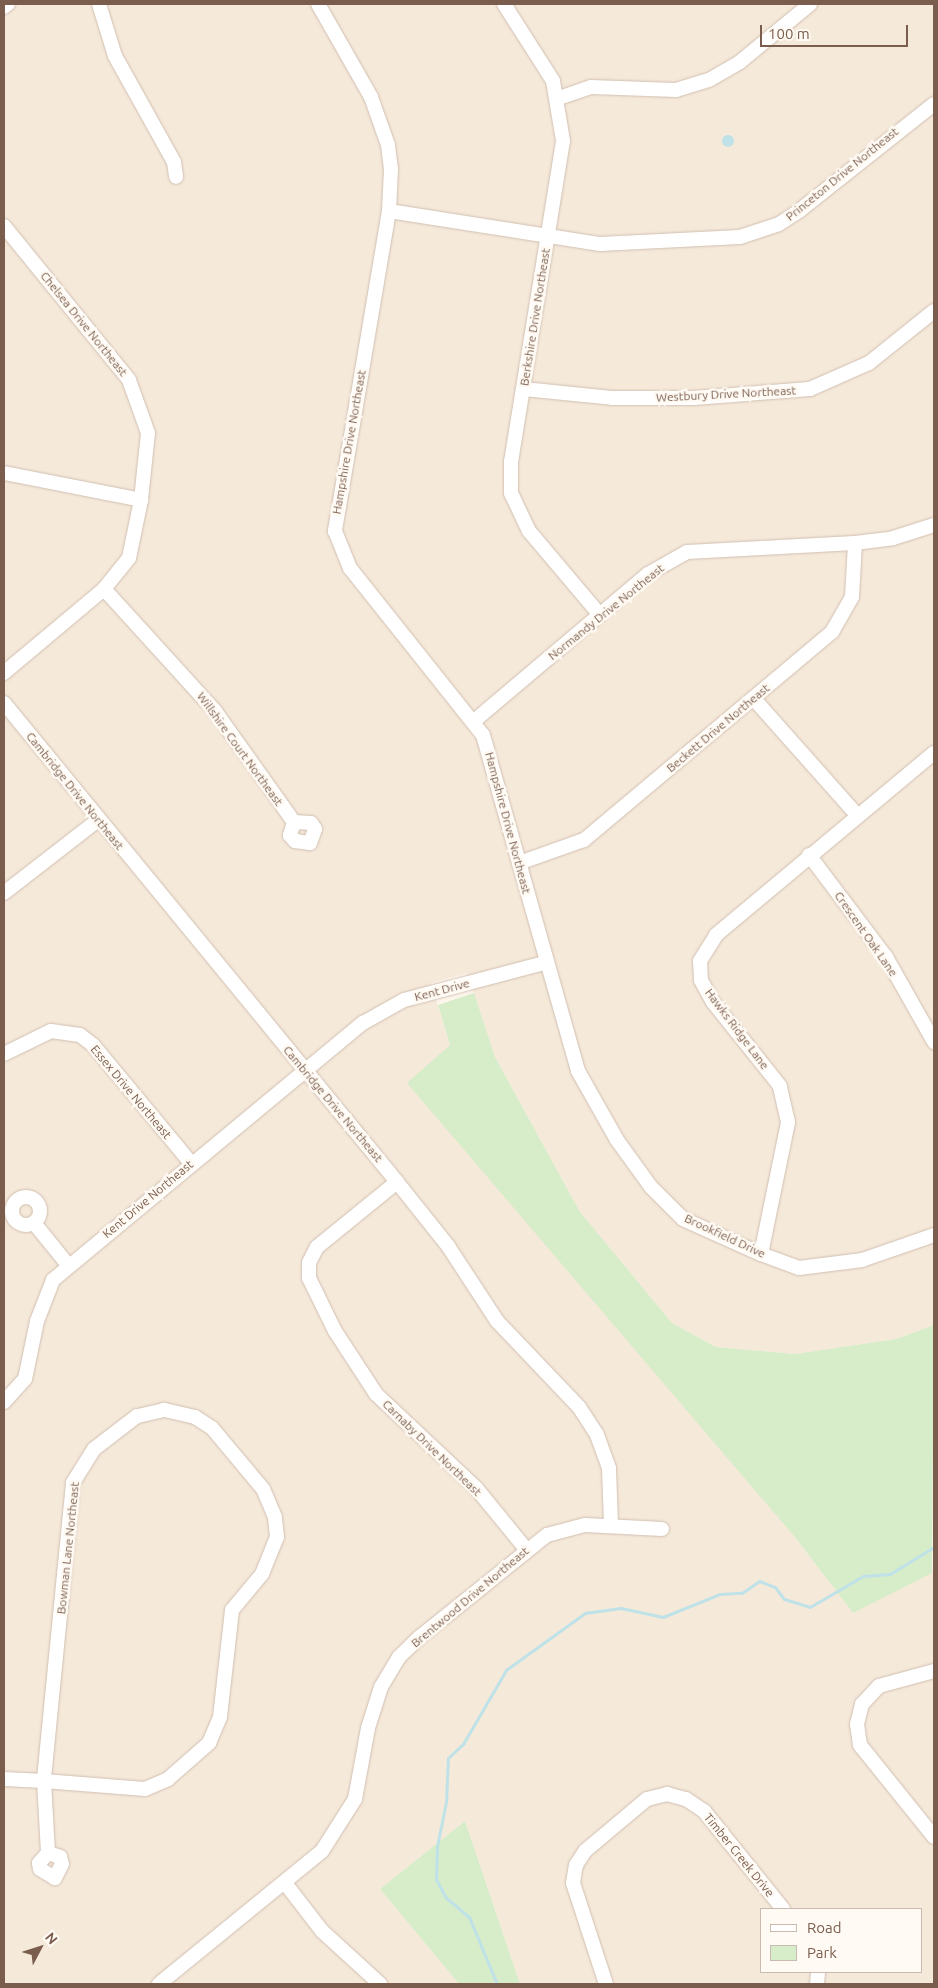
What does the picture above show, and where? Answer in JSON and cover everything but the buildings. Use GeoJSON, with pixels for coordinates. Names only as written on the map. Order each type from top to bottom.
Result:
{"type":"FeatureCollection","features":[{"type":"Feature","properties":{"kind":"street"},"geometry":{"type":"LineString","coordinates":[[4,7],[8,4]]}},
{"type":"Feature","properties":{"kind":"street"},"geometry":{"type":"LineString","coordinates":[[100,4],[115,56],[174,162],[176,177]]}},
{"type":"Feature","properties":{"kind":"street","name":"Hampshire Drive Northeast"},"geometry":{"type":"LineString","coordinates":[[318,4],[380,120],[391,169],[389,211],[335,531],[350,568],[474,721],[490,753],[544,963]]}},
{"type":"Feature","properties":{"kind":"street","name":"Berkshire Drive Northeast"},"geometry":{"type":"LineString","coordinates":[[504,4],[553,81],[558,98],[564,141],[511,461],[511,493],[529,531],[600,615]]}},
{"type":"Feature","properties":{"kind":"street"},"geometry":{"type":"LineString","coordinates":[[558,98],[591,87],[676,90],[709,80],[740,62],[810,4]]}},
{"type":"Feature","properties":{"kind":"street","name":"Princeton Drive Northeast"},"geometry":{"type":"LineString","coordinates":[[389,211],[548,237],[653,245],[710,241],[761,231],[799,211],[934,104]]}},
{"type":"Feature","properties":{"kind":"street","name":"Chelsea Drive Northeast"},"geometry":{"type":"LineString","coordinates":[[4,226],[136,392],[148,432],[141,500],[129,558],[104,589],[4,673]]}},
{"type":"Feature","properties":{"kind":"street","name":"Westbury Drive Northeast"},"geometry":{"type":"LineString","coordinates":[[524,389],[612,398],[694,398],[810,389],[869,363],[934,311]]}},
{"type":"Feature","properties":{"kind":"street"},"geometry":{"type":"LineString","coordinates":[[4,473],[141,500]]}},
{"type":"Feature","properties":{"kind":"street","name":"Normandy Drive Northeast"},"geometry":{"type":"LineString","coordinates":[[474,721],[648,574],[686,552],[893,538],[934,525]]}},
{"type":"Feature","properties":{"kind":"street","name":"Beckett Drive Northeast"},"geometry":{"type":"LineString","coordinates":[[519,863],[584,840],[832,632],[844,615],[856,578],[856,542]]}},
{"type":"Feature","properties":{"kind":"street","name":"Willshire Court Northeast"},"geometry":{"type":"LineString","coordinates":[[104,589],[215,710],[294,822]]}},
{"type":"Feature","properties":{"kind":"street"},"geometry":{"type":"LineString","coordinates":[[754,699],[857,815]]}},
{"type":"Feature","properties":{"kind":"street","name":"Cambridge Drive Northeast"},"geometry":{"type":"LineString","coordinates":[[4,703],[448,1246],[496,1321],[579,1407],[597,1435],[609,1468],[612,1526]]}},
{"type":"Feature","properties":{"kind":"street","name":"Hawks Ridge Lane"},"geometry":{"type":"LineString","coordinates":[[761,1254],[788,1122],[780,1086],[713,1002],[701,980],[700,961],[716,935],[857,815],[933,756]]}},
{"type":"Feature","properties":{"kind":"street"},"geometry":{"type":"LineString","coordinates":[[4,893],[98,820]]}},
{"type":"Feature","properties":{"kind":"street","name":"Crescent Oak Lane"},"geometry":{"type":"LineString","coordinates":[[809,855],[886,958],[934,1042]]}},
{"type":"Feature","properties":{"kind":"street","name":"Brookfield Drive"},"geometry":{"type":"LineString","coordinates":[[544,963],[578,1071],[617,1140],[651,1187],[683,1219],[761,1254],[799,1268],[862,1260],[934,1235]]}},
{"type":"Feature","properties":{"kind":"street","name":"Kent Drive"},"geometry":{"type":"LineString","coordinates":[[349,1035],[385,1008],[404,1000],[544,963]]}},
{"type":"Feature","properties":{"kind":"street","name":"Essex Drive Northeast"},"geometry":{"type":"LineString","coordinates":[[4,1054],[51,1031],[66,1031],[93,1045],[191,1163]]}},
{"type":"Feature","properties":{"kind":"street","name":"Kent Drive Northeast"},"geometry":{"type":"LineString","coordinates":[[4,1402],[25,1378],[46,1294],[68,1265],[349,1035]]}},
{"type":"Feature","properties":{"kind":"street","name":"Carnaby Drive Northeast"},"geometry":{"type":"LineString","coordinates":[[397,1182],[317,1247],[309,1263],[310,1278],[335,1332],[376,1394],[476,1488],[526,1550]]}},
{"type":"Feature","properties":{"kind":"street"},"geometry":{"type":"LineString","coordinates":[[34,1223],[68,1265]]}},
{"type":"Feature","properties":{"kind":"street","name":"Bowman Lane Northeast"},"geometry":{"type":"LineString","coordinates":[[4,1779],[145,1789],[168,1779],[194,1760],[209,1743],[220,1716],[232,1610],[272,1556],[276,1517],[263,1489],[212,1428],[180,1411],[150,1412],[124,1424],[86,1459],[73,1483],[44,1781]]}},
{"type":"Feature","properties":{"kind":"street","name":"Brentwood Drive Northeast"},"geometry":{"type":"LineString","coordinates":[[159,1984],[322,1851],[355,1800],[368,1728],[381,1687],[399,1657],[526,1550],[565,1528],[612,1526],[662,1529]]}},
{"type":"Feature","properties":{"kind":"street"},"geometry":{"type":"LineString","coordinates":[[934,1671],[879,1686],[862,1704],[857,1724],[860,1745],[934,1837]]}},
{"type":"Feature","properties":{"kind":"street"},"geometry":{"type":"LineString","coordinates":[[44,1781],[48,1853]]}},
{"type":"Feature","properties":{"kind":"street","name":"Timber Creek Drive"},"geometry":{"type":"LineString","coordinates":[[606,1984],[573,1883],[576,1865],[585,1851],[647,1799],[667,1794],[686,1798],[704,1810],[782,1908]]}},
{"type":"Feature","properties":{"kind":"street"},"geometry":{"type":"LineString","coordinates":[[285,1883],[322,1931],[380,1984]]}},
{"type":"Feature","properties":{"kind":"shaded area"},"geometry":{"type":"Polygon","coordinates":[[[4,4],[934,4],[934,1325],[896,1339],[795,1354],[716,1347],[672,1323],[580,1212],[495,1057],[467,973],[431,983],[450,1045],[794,1536],[853,1613],[934,1569],[934,1984],[520,1984],[465,1821],[380,1889],[459,1984],[4,1984],[4,4]]]}},
{"type":"Feature","properties":{"kind":"green space"},"geometry":{"type":"Polygon","coordinates":[[[474,993],[495,1057],[580,1212],[672,1323],[716,1347],[795,1354],[896,1339],[934,1325],[932,1573],[853,1613],[794,1536],[407,1083],[450,1045],[438,1005],[474,993]]]}},
{"type":"Feature","properties":{"kind":"green space"},"geometry":{"type":"Polygon","coordinates":[[[465,1821],[520,1984],[459,1984],[380,1889],[465,1821]]]}},
{"type":"Feature","properties":{"kind":"water"},"geometry":{"type":"Polygon","coordinates":[[[730,135],[733,136],[733,146],[726,147],[723,146],[722,139],[723,136],[730,135]]]}},
{"type":"Feature","properties":{"kind":"waterway"},"geometry":{"type":"LineString","coordinates":[[497,1984],[469,1917],[446,1898],[436,1879],[437,1846],[446,1802],[448,1758],[463,1744],[506,1670],[585,1613],[621,1608],[663,1617],[720,1594],[742,1593],[759,1581],[775,1587],[784,1599],[810,1607],[863,1576],[890,1574],[934,1547]]}}]}
